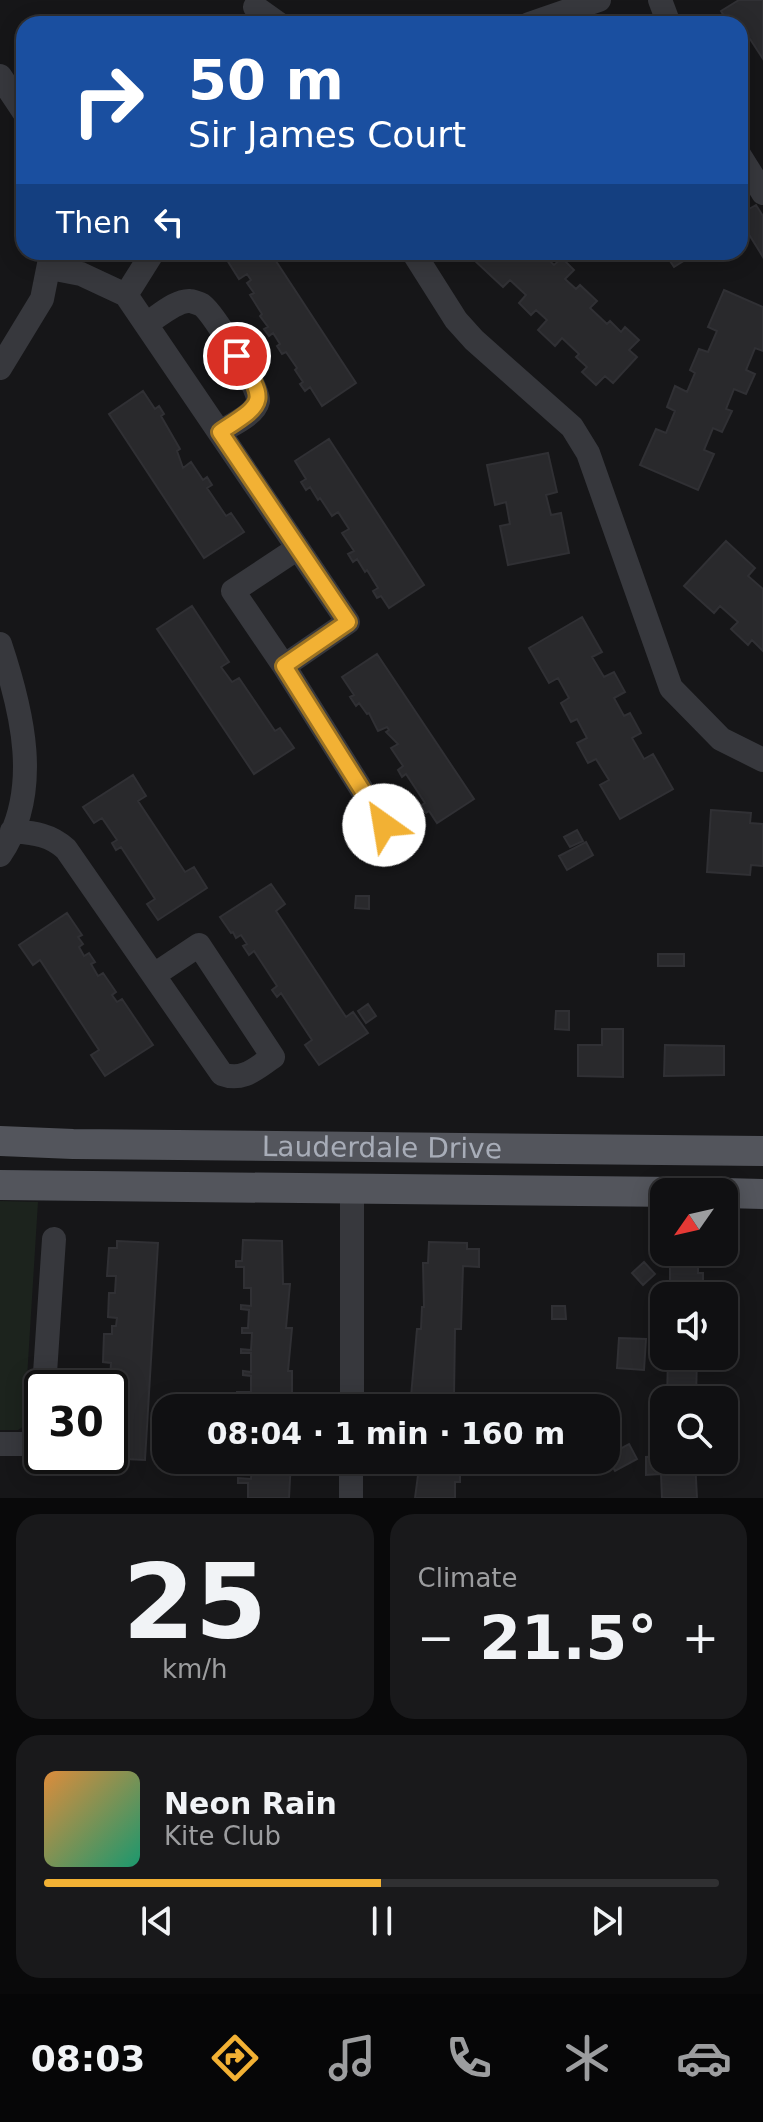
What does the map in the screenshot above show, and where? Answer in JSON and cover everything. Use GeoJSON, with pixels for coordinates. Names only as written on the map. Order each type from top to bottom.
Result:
{"type":"FeatureCollection","features":[{"type":"Feature","properties":{"kind":"main road","name":"Lauderdale Drive"},"geometry":{"type":"LineString","coordinates":[[0,1141],[763,1151]]}},
{"type":"Feature","properties":{"kind":"main road","name":"Lauderdale Drive"},"geometry":{"type":"LineString","coordinates":[[0,1185],[650,1192]]}},
{"type":"Feature","properties":{"kind":"main road"},"geometry":{"type":"LineString","coordinates":[[738,1193],[763,1194]]}},
{"type":"Feature","properties":{"kind":"street"},"geometry":{"type":"LineString","coordinates":[[552,16],[599,0]]}},
{"type":"Feature","properties":{"kind":"street"},"geometry":{"type":"LineString","coordinates":[[250,2],[268,16]]}},
{"type":"Feature","properties":{"kind":"street"},"geometry":{"type":"LineString","coordinates":[[0,76],[16,100]]}},
{"type":"Feature","properties":{"kind":"street"},"geometry":{"type":"LineString","coordinates":[[748,169],[763,193]]}},
{"type":"Feature","properties":{"kind":"street"},"geometry":{"type":"LineString","coordinates":[[0,368],[42,299],[50,260],[126,295],[348,622],[284,666]]}},
{"type":"Feature","properties":{"kind":"street"},"geometry":{"type":"LineString","coordinates":[[126,295],[148,260]]}},
{"type":"Feature","properties":{"kind":"street"},"geometry":{"type":"LineString","coordinates":[[418,260],[456,320],[474,340],[572,427],[588,453],[671,688],[721,739],[763,760]]}},
{"type":"Feature","properties":{"kind":"street"},"geometry":{"type":"LineString","coordinates":[[146,324],[181,302],[191,300],[201,304],[210,315],[251,377],[259,399],[256,407],[220,432]]}},
{"type":"Feature","properties":{"kind":"street"},"geometry":{"type":"LineString","coordinates":[[298,548],[233,591],[384,825]]}},
{"type":"Feature","properties":{"kind":"street"},"geometry":{"type":"LineString","coordinates":[[0,644],[22,720],[24,745],[21,810],[0,855]]}},
{"type":"Feature","properties":{"kind":"street"},"geometry":{"type":"LineString","coordinates":[[12,831],[40,834],[56,840],[66,849],[222,1074],[232,1078],[243,1077],[273,1057],[199,945],[154,975]]}},
{"type":"Feature","properties":{"kind":"street"},"geometry":{"type":"LineString","coordinates":[[352,1189],[352,1394]]}},
{"type":"Feature","properties":{"kind":"street"},"geometry":{"type":"LineString","coordinates":[[45,1370],[54,1239]]}},
{"type":"Feature","properties":{"kind":"street"},"geometry":{"type":"LineString","coordinates":[[0,1444],[24,1444]]}},
{"type":"Feature","properties":{"kind":"street"},"geometry":{"type":"LineString","coordinates":[[351,1474],[351,1498]]}},
{"type":"Feature","properties":{"kind":"shaded area"},"geometry":{"type":"Polygon","coordinates":[[[0,1201],[38,1202],[28,1370],[24,1370],[24,1426],[18,1430],[0,1430],[0,1201]]]}},
{"type":"Feature","properties":{"kind":"building"},"geometry":{"type":"Polygon","coordinates":[[[739,0],[763,0],[763,59],[748,40],[748,16],[724,16],[721,11],[739,0]]]}},
{"type":"Feature","properties":{"kind":"building"},"geometry":{"type":"Polygon","coordinates":[[[756,205],[763,216],[763,257],[748,233],[748,210],[756,205]]]}},
{"type":"Feature","properties":{"kind":"building"},"geometry":{"type":"Polygon","coordinates":[[[227,260],[275,260],[356,383],[322,406],[310,387],[305,391],[295,370],[297,368],[286,352],[282,354],[273,333],[269,336],[264,329],[268,327],[250,295],[254,293],[247,283],[251,280],[247,274],[239,279],[227,260]]]}},
{"type":"Feature","properties":{"kind":"building"},"geometry":{"type":"Polygon","coordinates":[[[474,260],[549,260],[554,265],[564,260],[574,270],[565,279],[576,289],[580,285],[597,301],[590,308],[607,324],[610,321],[621,332],[625,327],[639,340],[629,350],[637,357],[613,383],[605,376],[596,385],[582,372],[587,367],[576,357],[579,354],[562,338],[555,346],[538,330],[547,320],[536,310],[531,315],[519,303],[526,295],[510,280],[503,287],[474,260]]]}},
{"type":"Feature","properties":{"kind":"building"},"geometry":{"type":"Polygon","coordinates":[[[669,260],[685,260],[674,267],[669,260]]]}},
{"type":"Feature","properties":{"kind":"building"},"geometry":{"type":"Polygon","coordinates":[[[724,290],[763,307],[763,351],[755,348],[746,370],[755,374],[746,394],[734,389],[726,409],[732,411],[722,432],[713,428],[704,450],[714,454],[698,490],[640,465],[656,429],[666,433],[675,411],[667,407],[675,386],[687,392],[695,373],[690,370],[699,349],[708,352],[717,331],[708,327],[724,290]]]}},
{"type":"Feature","properties":{"kind":"building"},"geometry":{"type":"Polygon","coordinates":[[[143,391],[155,409],[159,406],[164,414],[161,416],[180,449],[177,451],[183,468],[191,462],[203,480],[207,477],[212,485],[207,488],[226,516],[231,513],[244,532],[204,558],[109,414],[143,391]]]}},
{"type":"Feature","properties":{"kind":"building"},"geometry":{"type":"Polygon","coordinates":[[[329,439],[424,585],[389,608],[381,596],[377,598],[373,591],[378,588],[367,570],[365,572],[357,559],[353,562],[348,554],[354,551],[342,533],[349,529],[338,512],[332,516],[310,487],[306,490],[301,482],[306,479],[295,461],[329,439]]]}},
{"type":"Feature","properties":{"kind":"building"},"geometry":{"type":"Polygon","coordinates":[[[548,453],[557,492],[546,495],[551,515],[561,513],[569,553],[508,565],[500,526],[510,524],[506,502],[495,505],[487,465],[548,453]]]}},
{"type":"Feature","properties":{"kind":"building"},"geometry":{"type":"Polygon","coordinates":[[[726,541],[755,568],[748,576],[763,589],[763,651],[752,640],[748,645],[731,629],[738,622],[720,606],[714,613],[684,586],[726,541]]]}},
{"type":"Feature","properties":{"kind":"building"},"geometry":{"type":"Polygon","coordinates":[[[192,606],[229,662],[221,667],[232,682],[239,678],[275,731],[280,728],[294,748],[254,774],[157,629],[192,606]]]}},
{"type":"Feature","properties":{"kind":"building"},"geometry":{"type":"Polygon","coordinates":[[[582,617],[602,652],[592,657],[604,677],[614,672],[625,692],[614,698],[624,716],[630,713],[641,733],[632,738],[644,759],[653,754],[673,789],[620,819],[600,785],[609,780],[596,759],[588,763],[577,743],[587,738],[577,719],[571,722],[561,703],[569,698],[558,678],[549,683],[529,648],[582,617]]]}},
{"type":"Feature","properties":{"kind":"building"},"geometry":{"type":"Polygon","coordinates":[[[377,654],[474,799],[437,823],[429,811],[426,813],[420,806],[425,803],[406,774],[402,777],[398,770],[403,766],[391,748],[398,744],[386,732],[389,730],[387,727],[378,731],[369,713],[359,703],[356,706],[350,697],[354,695],[342,677],[377,654]]]}},
{"type":"Feature","properties":{"kind":"building"},"geometry":{"type":"Polygon","coordinates":[[[133,775],[146,796],[138,801],[185,872],[194,867],[207,888],[158,920],[147,904],[155,899],[121,847],[116,850],[112,843],[117,840],[102,818],[94,823],[83,807],[133,775]]]}},
{"type":"Feature","properties":{"kind":"building"},"geometry":{"type":"Polygon","coordinates":[[[711,810],[751,813],[750,823],[763,824],[763,866],[751,865],[750,875],[707,872],[711,810]]]}},
{"type":"Feature","properties":{"kind":"building"},"geometry":{"type":"Polygon","coordinates":[[[577,830],[583,841],[570,847],[564,837],[577,830]]]}},
{"type":"Feature","properties":{"kind":"building"},"geometry":{"type":"Polygon","coordinates":[[[586,842],[593,855],[567,870],[559,856],[586,842]]]}},
{"type":"Feature","properties":{"kind":"building"},"geometry":{"type":"Polygon","coordinates":[[[271,884],[285,904],[276,911],[346,1017],[353,1012],[368,1033],[319,1065],[305,1045],[312,1040],[281,993],[277,997],[272,990],[277,986],[254,951],[249,955],[241,935],[236,938],[220,917],[271,884]]]}},
{"type":"Feature","properties":{"kind":"building"},"geometry":{"type":"Polygon","coordinates":[[[356,896],[369,896],[369,909],[355,908],[356,896]]]}},
{"type":"Feature","properties":{"kind":"building"},"geometry":{"type":"Polygon","coordinates":[[[67,913],[82,935],[78,937],[83,944],[79,947],[84,956],[89,953],[98,976],[103,973],[116,992],[112,995],[117,1002],[122,999],[153,1045],[105,1076],[91,1055],[99,1050],[40,960],[33,965],[19,945],[67,913]]]}},
{"type":"Feature","properties":{"kind":"building"},"geometry":{"type":"Polygon","coordinates":[[[658,954],[684,954],[684,966],[658,966],[658,954]]]}},
{"type":"Feature","properties":{"kind":"building"},"geometry":{"type":"Polygon","coordinates":[[[368,1004],[376,1016],[366,1023],[358,1011],[368,1004]]]}},
{"type":"Feature","properties":{"kind":"building"},"geometry":{"type":"Polygon","coordinates":[[[556,1011],[569,1011],[569,1030],[555,1029],[556,1011]]]}},
{"type":"Feature","properties":{"kind":"building"},"geometry":{"type":"Polygon","coordinates":[[[602,1029],[623,1029],[623,1077],[578,1076],[578,1045],[602,1045],[602,1029]]]}},
{"type":"Feature","properties":{"kind":"building"},"geometry":{"type":"Polygon","coordinates":[[[665,1045],[724,1046],[724,1075],[664,1076],[665,1045]]]}},
{"type":"Feature","properties":{"kind":"building"},"geometry":{"type":"Polygon","coordinates":[[[243,1240],[282,1241],[283,1284],[290,1284],[286,1328],[292,1328],[288,1371],[292,1371],[292,1393],[237,1394],[251,1392],[251,1376],[243,1375],[243,1371],[251,1372],[251,1353],[241,1353],[241,1349],[251,1350],[252,1333],[242,1333],[242,1328],[248,1328],[249,1310],[241,1309],[241,1305],[251,1306],[251,1288],[244,1288],[244,1267],[236,1267],[236,1261],[242,1261],[243,1240]]]}},
{"type":"Feature","properties":{"kind":"building"},"geometry":{"type":"Polygon","coordinates":[[[117,1241],[158,1243],[145,1460],[128,1459],[128,1370],[111,1370],[111,1363],[103,1362],[104,1334],[112,1334],[117,1318],[108,1317],[109,1293],[115,1293],[116,1276],[107,1276],[109,1248],[117,1248],[117,1241]]]}},
{"type":"Feature","properties":{"kind":"building"},"geometry":{"type":"Polygon","coordinates":[[[429,1242],[467,1243],[467,1249],[479,1249],[479,1267],[463,1266],[461,1329],[455,1329],[454,1394],[411,1394],[417,1329],[421,1329],[424,1307],[423,1263],[428,1263],[429,1242]]]}},
{"type":"Feature","properties":{"kind":"building"},"geometry":{"type":"Polygon","coordinates":[[[644,1262],[655,1274],[643,1285],[632,1273],[644,1262]]]}},
{"type":"Feature","properties":{"kind":"building"},"geometry":{"type":"Polygon","coordinates":[[[670,1266],[698,1266],[698,1273],[703,1273],[703,1282],[670,1282],[670,1266]]]}},
{"type":"Feature","properties":{"kind":"building"},"geometry":{"type":"Polygon","coordinates":[[[552,1306],[565,1306],[566,1319],[552,1319],[552,1306]]]}},
{"type":"Feature","properties":{"kind":"building"},"geometry":{"type":"Polygon","coordinates":[[[619,1338],[646,1339],[644,1370],[617,1368],[619,1338]]]}},
{"type":"Feature","properties":{"kind":"building"},"geometry":{"type":"Polygon","coordinates":[[[668,1370],[697,1370],[696,1386],[667,1386],[668,1370]]]}},
{"type":"Feature","properties":{"kind":"building"},"geometry":{"type":"Polygon","coordinates":[[[629,1444],[637,1459],[620,1468],[620,1449],[629,1444]]]}},
{"type":"Feature","properties":{"kind":"building"},"geometry":{"type":"Polygon","coordinates":[[[646,1457],[650,1457],[650,1474],[661,1474],[646,1475],[646,1457]]]}},
{"type":"Feature","properties":{"kind":"building"},"geometry":{"type":"Polygon","coordinates":[[[251,1474],[290,1474],[289,1498],[248,1498],[248,1483],[238,1483],[238,1478],[251,1479],[251,1474]]]}},
{"type":"Feature","properties":{"kind":"building"},"geometry":{"type":"Polygon","coordinates":[[[418,1474],[460,1474],[460,1482],[455,1482],[455,1498],[415,1498],[418,1474]]]}},
{"type":"Feature","properties":{"kind":"building"},"geometry":{"type":"Polygon","coordinates":[[[661,1474],[696,1474],[697,1498],[662,1498],[661,1474]]]}},
{"type":"Feature","properties":{"kind":"route"},"geometry":{"type":"LineString","coordinates":[[237,356],[257,388],[259,399],[256,407],[220,432],[348,622],[284,666],[384,825]]}}]}
